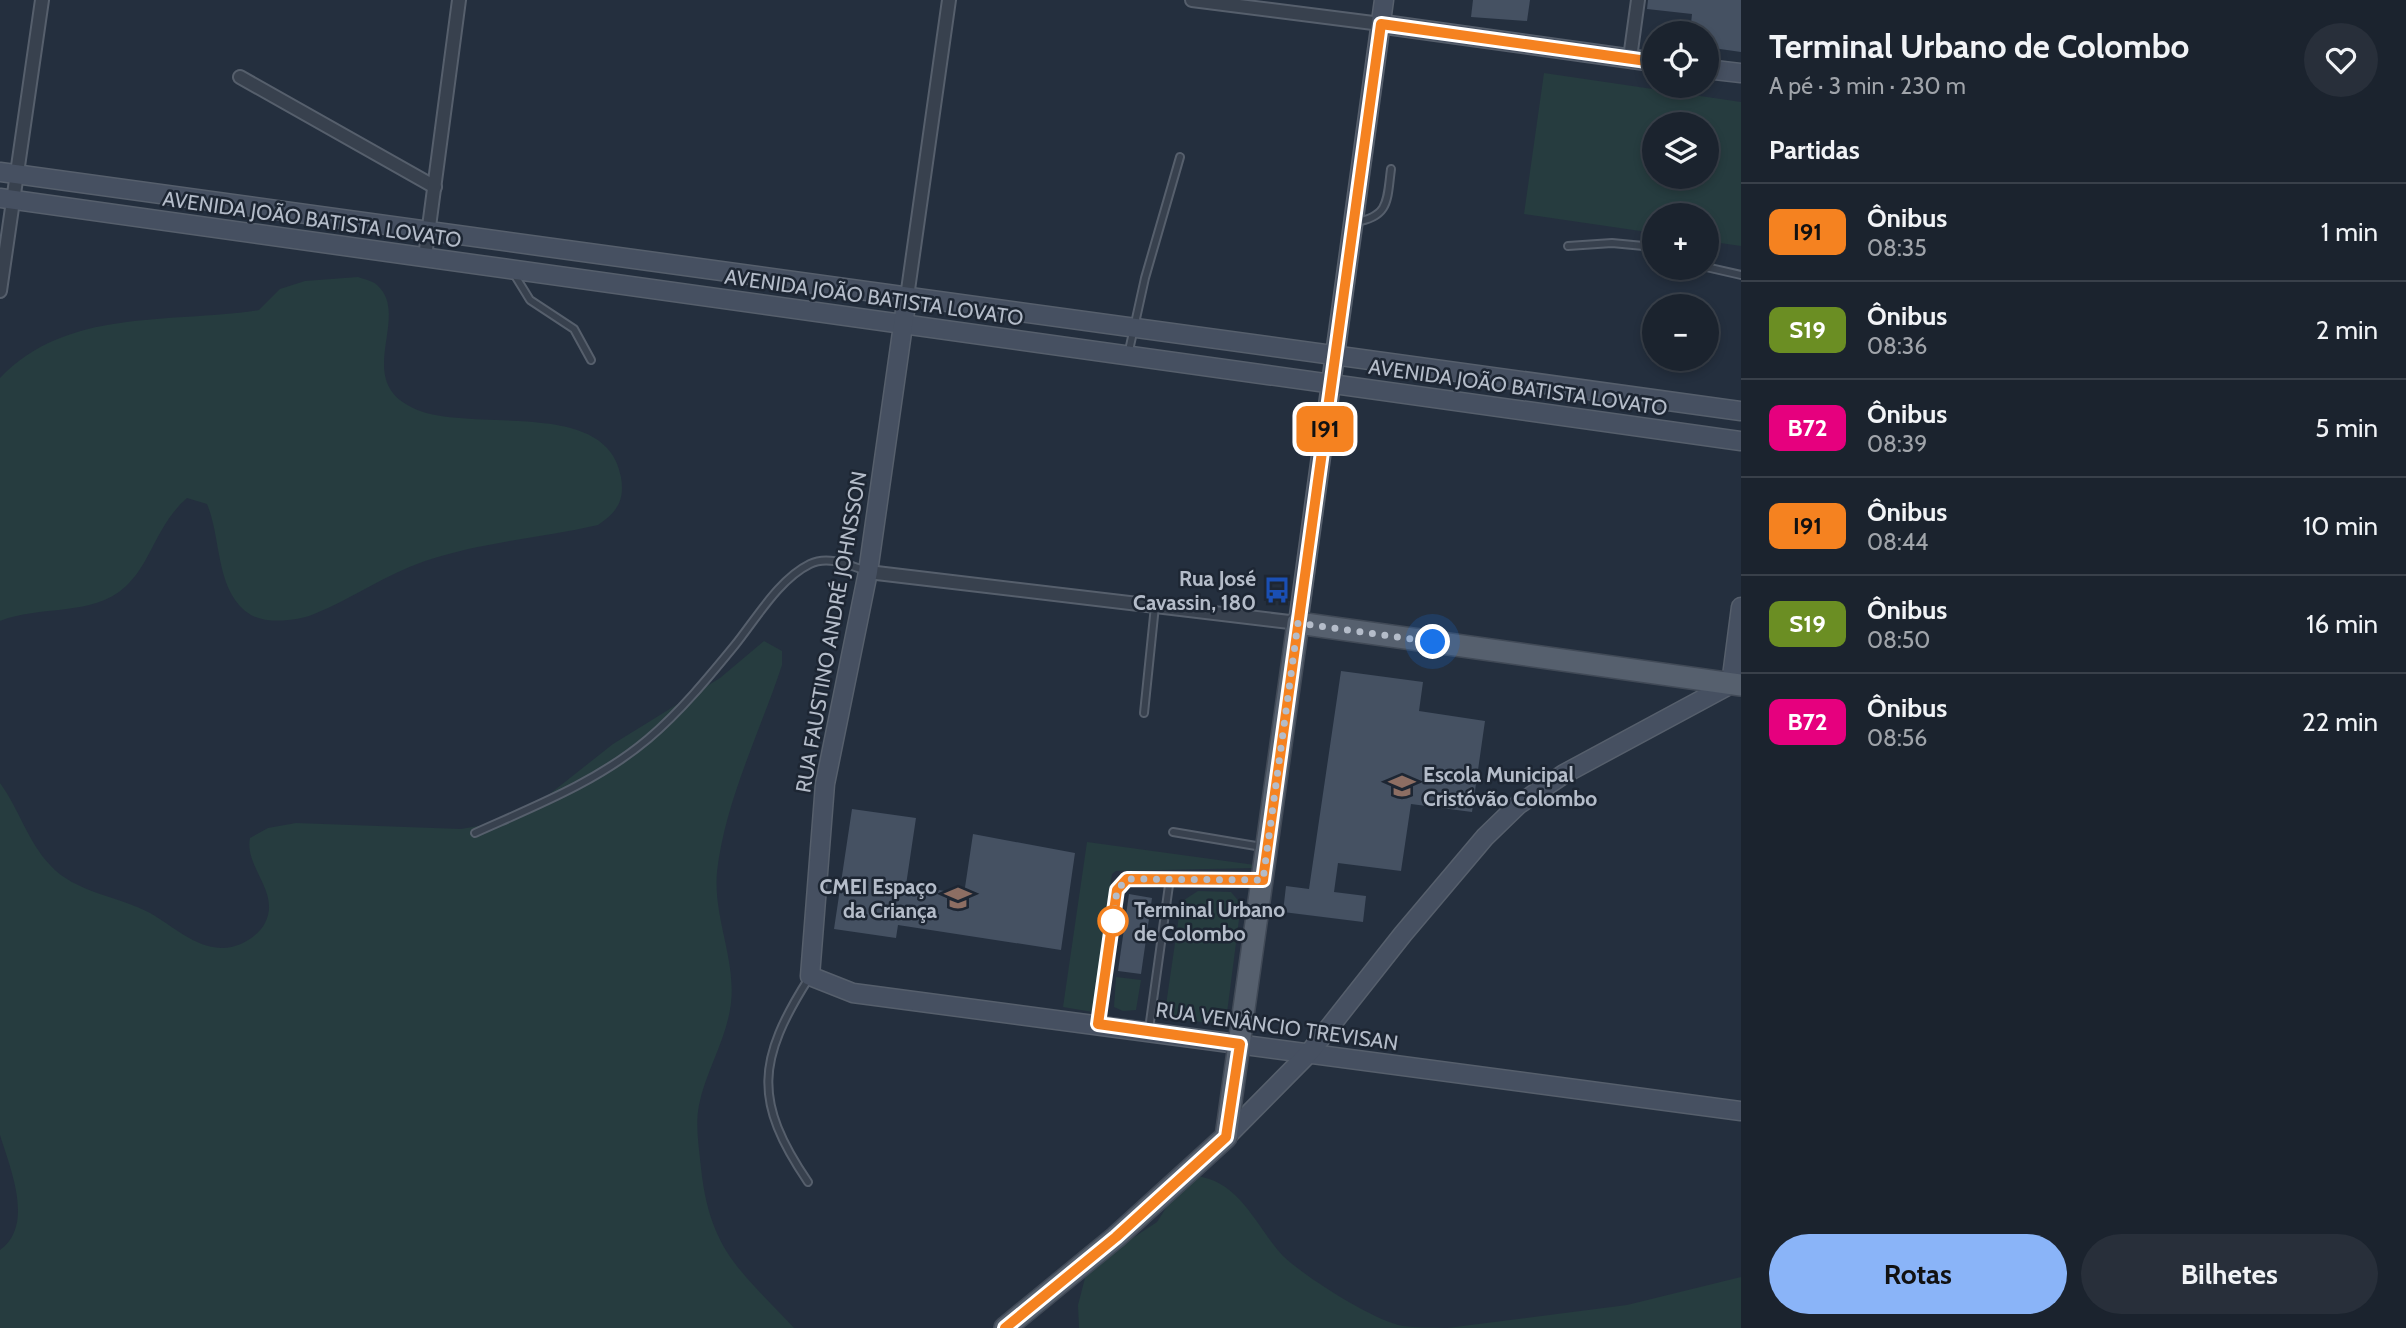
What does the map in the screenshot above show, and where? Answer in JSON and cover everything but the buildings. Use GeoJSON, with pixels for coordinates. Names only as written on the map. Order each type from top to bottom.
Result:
{"type":"FeatureCollection","features":[{"type":"Feature","properties":{"kind":"main road"},"geometry":{"type":"LineString","coordinates":[[1005,1328],[1116,1237],[1226,1137],[1298,623],[1736,685]]}},
{"type":"Feature","properties":{"kind":"street"},"geometry":{"type":"LineString","coordinates":[[0,291],[8,173],[42,0]]}},
{"type":"Feature","properties":{"kind":"street"},"geometry":{"type":"LineString","coordinates":[[425,257],[459,0]]}},
{"type":"Feature","properties":{"kind":"street"},"geometry":{"type":"LineString","coordinates":[[907,297],[949,0]]}},
{"type":"Feature","properties":{"kind":"street"},"geometry":{"type":"LineString","coordinates":[[1192,0],[1642,60]]}},
{"type":"Feature","properties":{"kind":"street"},"geometry":{"type":"LineString","coordinates":[[868,572],[1298,623],[1384,0]]}},
{"type":"Feature","properties":{"kind":"street"},"geometry":{"type":"LineString","coordinates":[[1630,58],[1638,0]]}},
{"type":"Feature","properties":{"kind":"street"},"geometry":{"type":"LineString","coordinates":[[1719,71],[1741,74]]}},
{"type":"Feature","properties":{"kind":"street"},"geometry":{"type":"LineString","coordinates":[[240,77],[435,187]]}},
{"type":"Feature","properties":{"kind":"street","name":"AVENIDA JOÃO BATISTA LOVATO"},"geometry":{"type":"LineString","coordinates":[[8,173],[1741,411]]}},
{"type":"Feature","properties":{"kind":"street","name":"AVENIDA JOÃO BATISTA LOVATO"},"geometry":{"type":"LineString","coordinates":[[7,199],[1741,441]]}},
{"type":"Feature","properties":{"kind":"street","name":"RUA FAUSTINO ANDRÉ JOHNSSON"},"geometry":{"type":"LineString","coordinates":[[810,976],[825,784],[868,572],[907,297]]}},
{"type":"Feature","properties":{"kind":"street"},"geometry":{"type":"LineString","coordinates":[[1245,372],[1248,344]]}},
{"type":"Feature","properties":{"kind":"street"},"geometry":{"type":"LineString","coordinates":[[1226,1137],[1309,1053],[1411,924],[1485,837],[1518,805],[1564,774],[1736,685],[1741,607]]}},
{"type":"Feature","properties":{"kind":"street","name":"RUA VENÂNCIO TREVISAN"},"geometry":{"type":"LineString","coordinates":[[810,976],[852,993],[1741,1111]]}},
{"type":"Feature","properties":{"kind":"lane"},"geometry":{"type":"LineString","coordinates":[[1128,356],[1133,328],[1180,158]]}},
{"type":"Feature","properties":{"kind":"lane"},"geometry":{"type":"LineString","coordinates":[[1353,222],[1372,220],[1387,205],[1391,169]]}},
{"type":"Feature","properties":{"kind":"lane"},"geometry":{"type":"LineString","coordinates":[[1568,246],[1612,243],[1642,246]]}},
{"type":"Feature","properties":{"kind":"lane"},"geometry":{"type":"LineString","coordinates":[[511,270],[530,300],[574,329],[591,360]]}},
{"type":"Feature","properties":{"kind":"lane"},"geometry":{"type":"LineString","coordinates":[[1719,270],[1741,275]]}},
{"type":"Feature","properties":{"kind":"lane"},"geometry":{"type":"LineString","coordinates":[[475,833],[581,785],[648,739],[704,681],[800,569],[812,562],[834,560],[868,572]]}},
{"type":"Feature","properties":{"kind":"lane"},"geometry":{"type":"LineString","coordinates":[[1144,713],[1155,606]]}},
{"type":"Feature","properties":{"kind":"lane"},"geometry":{"type":"LineString","coordinates":[[1173,832],[1267,848]]}},
{"type":"Feature","properties":{"kind":"lane"},"geometry":{"type":"LineString","coordinates":[[1149,1031],[1170,878]]}},
{"type":"Feature","properties":{"kind":"lane"},"geometry":{"type":"LineString","coordinates":[[1098,1024],[1117,890],[1127,879],[1263,880]]}},
{"type":"Feature","properties":{"kind":"lane"},"geometry":{"type":"LineString","coordinates":[[808,1182],[782,1144],[770,1113],[769,1077],[782,1019],[810,976]]}},
{"type":"Feature","properties":{"kind":"green space"},"geometry":{"type":"Polygon","coordinates":[[[1544,73],[1642,87],[1642,98],[1714,98],[1741,102],[1741,246],[1719,243],[1719,203],[1642,203],[1642,231],[1524,214],[1544,73]]]}},
{"type":"Feature","properties":{"kind":"green space"},"geometry":{"type":"Polygon","coordinates":[[[358,277],[377,285],[386,298],[389,313],[384,365],[387,381],[395,396],[413,408],[437,415],[564,426],[590,435],[610,452],[621,477],[622,493],[615,510],[598,525],[468,549],[425,561],[314,614],[291,620],[274,620],[251,615],[239,605],[225,580],[207,504],[187,498],[168,520],[134,578],[112,596],[81,607],[31,613],[0,621],[0,378],[27,355],[57,339],[88,329],[156,319],[259,310],[280,289],[305,281],[358,277]]]}},
{"type":"Feature","properties":{"kind":"green space"},"geometry":{"type":"Polygon","coordinates":[[[764,641],[782,651],[782,665],[735,793],[721,845],[717,872],[718,905],[730,970],[731,1003],[725,1029],[702,1092],[697,1129],[705,1196],[720,1240],[743,1274],[794,1328],[0,1328],[0,1250],[10,1239],[16,1226],[18,1211],[14,1179],[0,1135],[0,783],[42,856],[60,874],[84,888],[138,907],[202,944],[227,948],[240,944],[257,933],[269,912],[266,890],[252,859],[250,838],[268,828],[296,823],[461,829],[508,821],[532,808],[613,744],[720,678],[764,641]]]}},
{"type":"Feature","properties":{"kind":"green space"},"geometry":{"type":"Polygon","coordinates":[[[1087,842],[1255,865],[1255,868],[1116,871],[1112,874],[1093,1012],[1063,1007],[1087,842]]]}},
{"type":"Feature","properties":{"kind":"green space"},"geometry":{"type":"Polygon","coordinates":[[[1198,891],[1231,892],[1241,904],[1227,1013],[1214,1023],[1179,1018],[1169,1011],[1166,1005],[1181,902],[1198,891]]]}},
{"type":"Feature","properties":{"kind":"green space"},"geometry":{"type":"Polygon","coordinates":[[[1116,977],[1141,980],[1136,1010],[1123,1011],[1114,1007],[1116,977]]]}},
{"type":"Feature","properties":{"kind":"green space"},"geometry":{"type":"Polygon","coordinates":[[[1195,1176],[1211,1179],[1236,1195],[1283,1256],[1340,1297],[1375,1316],[1403,1326],[1446,1328],[1079,1328],[1078,1305],[1085,1278],[1098,1261],[1157,1222],[1173,1197],[1195,1176]]]}},
{"type":"Feature","properties":{"kind":"green space"},"geometry":{"type":"Polygon","coordinates":[[[1741,1277],[1741,1328],[1447,1328],[1627,1305],[1741,1277]]]}},
{"type":"Feature","properties":{"kind":"bus line","name":"I91"},"geometry":{"type":"LineString","coordinates":[[1005,1328],[1116,1237],[1226,1137],[1240,1044],[1098,1024],[1117,890],[1122,883],[1136,878],[1263,880],[1381,24],[1642,60]]}},
{"type":"Feature","properties":{"kind":"place","name":"Rua José Cavassin, 180"},"geometry":{"type":"Point","coordinates":[1277,590]}},
{"type":"Feature","properties":{"kind":"place","name":"Escola Municipal Cristóvão Colombo"},"geometry":{"type":"Point","coordinates":[1402,786]}},
{"type":"Feature","properties":{"kind":"place","name":"CMEI Espaço da Criança"},"geometry":{"type":"Point","coordinates":[958,898]}},
{"type":"Feature","properties":{"kind":"place","name":"Terminal Urbano de Colombo"},"geometry":{"type":"Point","coordinates":[1113,921]}},
{"type":"Feature","properties":{"kind":"route"},"geometry":{"type":"LineString","coordinates":[[1113,921],[1117,890],[1127,879],[1263,880],[1298,623],[1433,642]]}}]}
